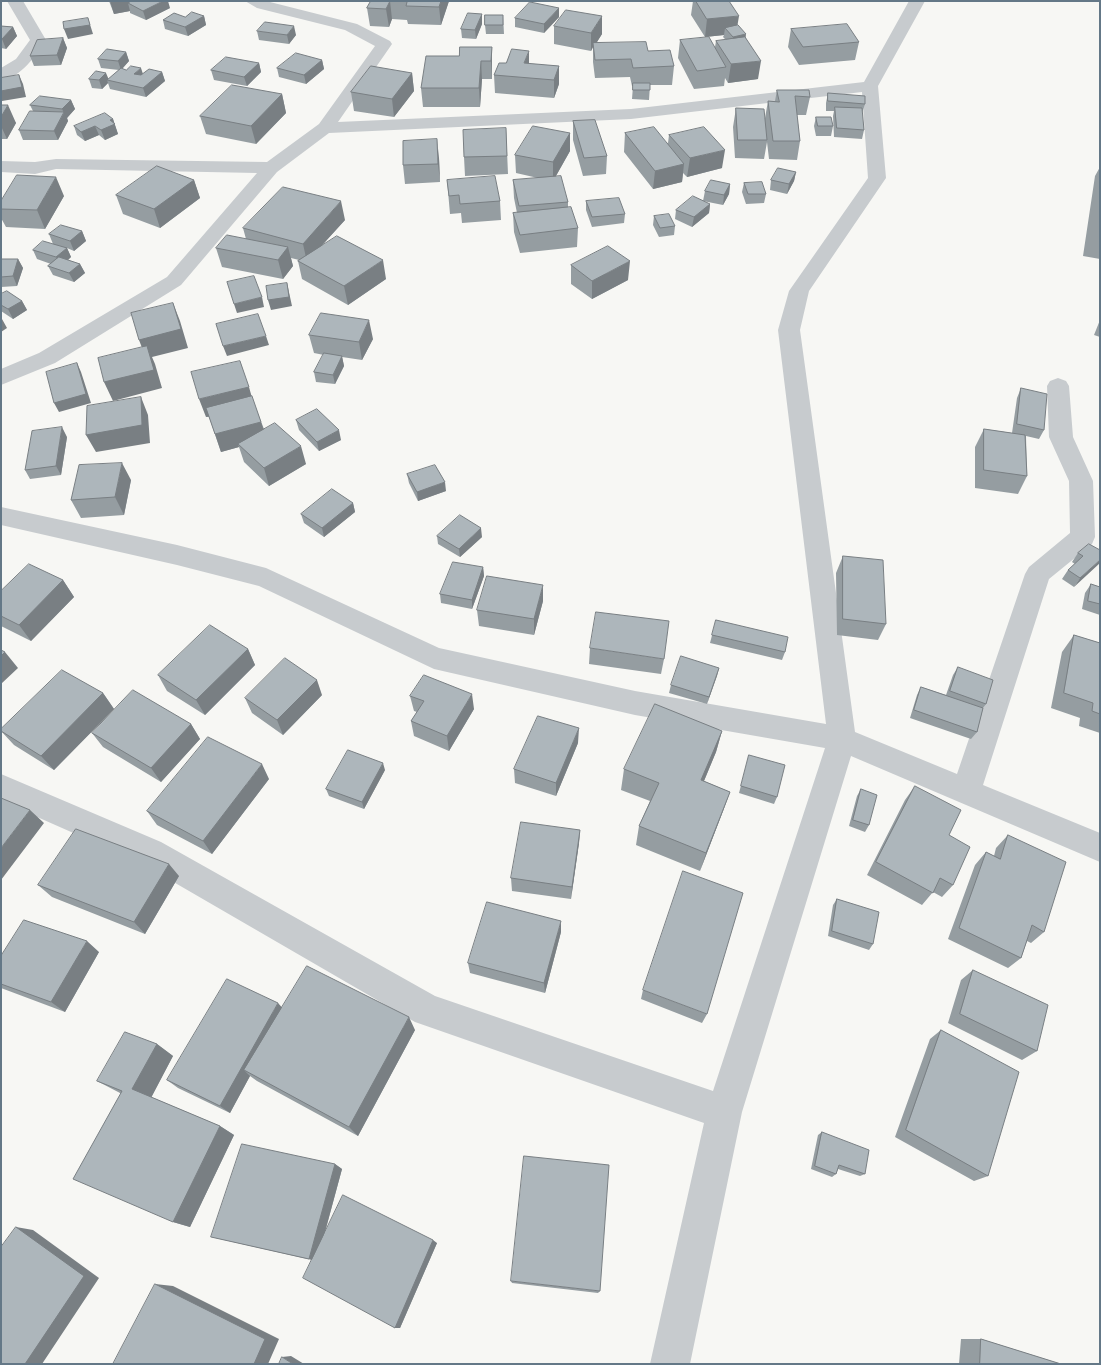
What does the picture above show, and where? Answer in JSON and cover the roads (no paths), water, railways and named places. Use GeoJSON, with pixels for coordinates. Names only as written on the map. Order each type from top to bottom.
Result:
{"type":"FeatureCollection","features":[{"type":"Feature","properties":{"kind":"street"},"geometry":{"type":"LineString","coordinates":[[1,76],[22,62],[38,40],[15,1]]}},
{"type":"Feature","properties":{"kind":"street"},"geometry":{"type":"LineString","coordinates":[[1,378],[47,358],[174,282],[271,168],[326,128],[384,44],[351,27],[262,5],[253,1]]}},
{"type":"Feature","properties":{"kind":"street"},"geometry":{"type":"LineString","coordinates":[[670,1364],[724,1112],[842,739],[789,330],[799,291],[877,178],[870,86],[917,1]]}},
{"type":"Feature","properties":{"kind":"street"},"geometry":{"type":"LineString","coordinates":[[326,128],[631,114],[870,86]]}},
{"type":"Feature","properties":{"kind":"street"},"geometry":{"type":"LineString","coordinates":[[1,166],[35,168],[56,164],[271,168]]}},
{"type":"Feature","properties":{"kind":"street"},"geometry":{"type":"LineString","coordinates":[[966,792],[1038,574],[1083,537],[1081,481],[1060,437],[1058,386]]}},
{"type":"Feature","properties":{"kind":"street"},"geometry":{"type":"LineString","coordinates":[[1,516],[177,555],[266,578],[434,658],[635,703],[842,739],[1100,848]]}},
{"type":"Feature","properties":{"kind":"street"},"geometry":{"type":"LineString","coordinates":[[1,787],[150,852],[427,1010],[724,1112]]}}]}
